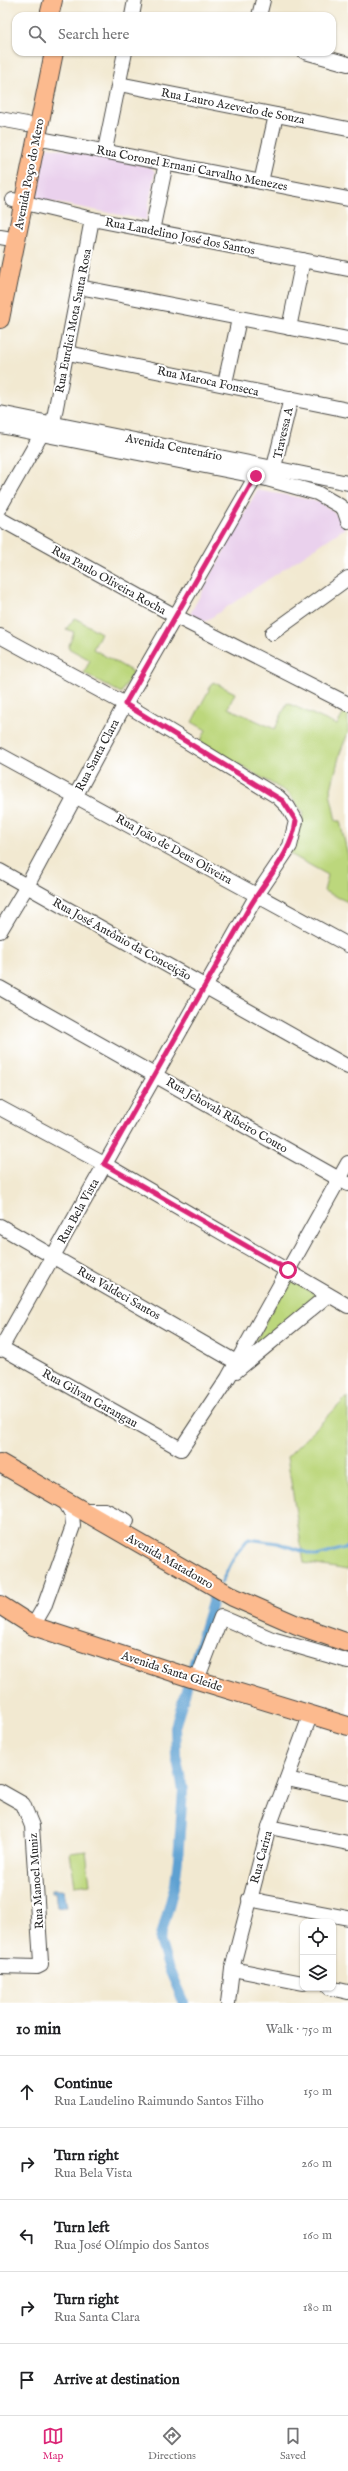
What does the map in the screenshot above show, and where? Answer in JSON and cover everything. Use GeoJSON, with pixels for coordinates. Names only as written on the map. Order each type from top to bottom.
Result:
{"type":"FeatureCollection","features":[{"type":"Feature","properties":{"kind":"main road"},"geometry":{"type":"LineString","coordinates":[[50,12],[53,0]]}},
{"type":"Feature","properties":{"kind":"main road"},"geometry":{"type":"LineString","coordinates":[[62,12],[64,0]]}},
{"type":"Feature","properties":{"kind":"main road","name":"Avenida Poço do Mero"},"geometry":{"type":"LineString","coordinates":[[0,319],[18,201],[31,131],[40,56]]}},
{"type":"Feature","properties":{"kind":"main road","name":"Avenida Poço do Mero"},"geometry":{"type":"LineString","coordinates":[[31,131],[53,56]]}},
{"type":"Feature","properties":{"kind":"main road","name":"Avenida Poço do Mero"},"geometry":{"type":"LineString","coordinates":[[0,271],[3,237],[18,201]]}},
{"type":"Feature","properties":{"kind":"main road","name":"Avenida Matadouro"},"geometry":{"type":"LineString","coordinates":[[0,1463],[65,1502],[83,1510],[233,1597],[297,1625],[348,1643]]}},
{"type":"Feature","properties":{"kind":"main road","name":"Avenida Santa Gleide"},"geometry":{"type":"LineString","coordinates":[[0,1605],[33,1626],[310,1716],[348,1726]]}},
{"type":"Feature","properties":{"kind":"street"},"geometry":{"type":"LineString","coordinates":[[133,12],[135,0]]}},
{"type":"Feature","properties":{"kind":"street"},"geometry":{"type":"LineString","coordinates":[[260,12],[263,0]]}},
{"type":"Feature","properties":{"kind":"street"},"geometry":{"type":"LineString","coordinates":[[105,150],[124,56]]}},
{"type":"Feature","properties":{"kind":"street"},"geometry":{"type":"LineString","coordinates":[[323,56],[348,64]]}},
{"type":"Feature","properties":{"kind":"street","name":"Rua Lauro Azevedo de Souza"},"geometry":{"type":"LineString","coordinates":[[119,84],[348,128]]}},
{"type":"Feature","properties":{"kind":"street"},"geometry":{"type":"LineString","coordinates":[[261,182],[276,115]]}},
{"type":"Feature","properties":{"kind":"street","name":"Rua Coronel Ernani Carvalho Menezes"},"geometry":{"type":"LineString","coordinates":[[0,119],[31,131],[105,150],[348,199]]}},
{"type":"Feature","properties":{"kind":"street"},"geometry":{"type":"LineString","coordinates":[[152,231],[166,162]]}},
{"type":"Feature","properties":{"kind":"street","name":"Rua Laudelino José dos Santos"},"geometry":{"type":"LineString","coordinates":[[18,201],[92,219],[348,269]]}},
{"type":"Feature","properties":{"kind":"street","name":"Rua Eurdici Mota Santa Rosa"},"geometry":{"type":"LineString","coordinates":[[53,424],[68,353],[92,219]]}},
{"type":"Feature","properties":{"kind":"street"},"geometry":{"type":"LineString","coordinates":[[289,328],[303,260]]}},
{"type":"Feature","properties":{"kind":"street"},"geometry":{"type":"LineString","coordinates":[[80,287],[348,339]]}},
{"type":"Feature","properties":{"kind":"street"},"geometry":{"type":"LineString","coordinates":[[226,383],[239,319]]}},
{"type":"Feature","properties":{"kind":"street","name":"Rua Maroca Fonseca"},"geometry":{"type":"LineString","coordinates":[[68,353],[226,383],[348,410]]}},
{"type":"Feature","properties":{"kind":"street","name":"Travessa A"},"geometry":{"type":"LineString","coordinates":[[274,467],[291,398]]}},
{"type":"Feature","properties":{"kind":"street","name":"Avenida Centenário"},"geometry":{"type":"LineString","coordinates":[[0,413],[348,483]]}},
{"type":"Feature","properties":{"kind":"street","name":"Avenida Centenário"},"geometry":{"type":"LineString","coordinates":[[0,426],[256,476],[317,493],[345,511]]}},
{"type":"Feature","properties":{"kind":"street"},"geometry":{"type":"LineString","coordinates":[[0,507],[41,435]]}},
{"type":"Feature","properties":{"kind":"street","name":"Rua Santa Clara"},"geometry":{"type":"LineString","coordinates":[[0,931],[27,886],[125,704],[177,617],[256,476]]}},
{"type":"Feature","properties":{"kind":"street","name":"Avenida Centenário"},"geometry":{"type":"LineString","coordinates":[[345,511],[338,492],[348,483]]}},
{"type":"Feature","properties":{"kind":"street","name":"Rua Paulo Oliveira Rocha"},"geometry":{"type":"LineString","coordinates":[[0,519],[177,617],[348,704]]}},
{"type":"Feature","properties":{"kind":"street"},"geometry":{"type":"LineString","coordinates":[[272,632],[348,578]]}},
{"type":"Feature","properties":{"kind":"street"},"geometry":{"type":"LineString","coordinates":[[0,636],[125,704]]}},
{"type":"Feature","properties":{"kind":"street","name":"Rua Bela Vista"},"geometry":{"type":"LineString","coordinates":[[0,1348],[154,1073],[257,895],[290,846],[296,821],[288,807],[278,797],[125,704]]}},
{"type":"Feature","properties":{"kind":"street","name":"Rua João de Deus Oliveira"},"geometry":{"type":"LineString","coordinates":[[0,755],[348,945]]}},
{"type":"Feature","properties":{"kind":"street","name":"Rua José Antônio da Conceição"},"geometry":{"type":"LineString","coordinates":[[0,871],[348,1067]]}},
{"type":"Feature","properties":{"kind":"street","name":"Rua Jehovah Ribeiro Couto"},"geometry":{"type":"LineString","coordinates":[[0,988],[154,1073],[344,1182]]}},
{"type":"Feature","properties":{"kind":"street"},"geometry":{"type":"LineString","coordinates":[[0,1108],[104,1164],[348,1306]]}},
{"type":"Feature","properties":{"kind":"street"},"geometry":{"type":"LineString","coordinates":[[228,1378],[288,1270],[344,1182],[348,1163]]}},
{"type":"Feature","properties":{"kind":"street","name":"Rua Valdeci Santos"},"geometry":{"type":"LineString","coordinates":[[0,1226],[53,1255],[236,1362]]}},
{"type":"Feature","properties":{"kind":"street"},"geometry":{"type":"LineString","coordinates":[[228,1378],[328,1295]]}},
{"type":"Feature","properties":{"kind":"street","name":"Rua Gilvan Garangau"},"geometry":{"type":"LineString","coordinates":[[0,1348],[181,1449],[228,1378]]}},
{"type":"Feature","properties":{"kind":"street"},"geometry":{"type":"LineString","coordinates":[[33,1626],[44,1608],[73,1526],[72,1514],[65,1502]]}},
{"type":"Feature","properties":{"kind":"street"},"geometry":{"type":"LineString","coordinates":[[83,1510],[105,1510],[127,1521]]}},
{"type":"Feature","properties":{"kind":"street"},"geometry":{"type":"LineString","coordinates":[[196,1679],[221,1617],[272,1639],[348,1660]]}},
{"type":"Feature","properties":{"kind":"street","name":"Rua Carira"},"geometry":{"type":"LineString","coordinates":[[228,2003],[232,1969],[269,1827],[310,1716]]}},
{"type":"Feature","properties":{"kind":"street"},"geometry":{"type":"LineString","coordinates":[[287,1778],[348,1792]]}},
{"type":"Feature","properties":{"kind":"street","name":"Rua Manoel Muniz"},"geometry":{"type":"LineString","coordinates":[[0,1790],[23,1804],[32,1826],[41,1962],[41,1965],[37,1967],[0,1966]]}},
{"type":"Feature","properties":{"kind":"street"},"geometry":{"type":"LineString","coordinates":[[269,1827],[348,1843]]}},
{"type":"Feature","properties":{"kind":"street"},"geometry":{"type":"LineString","coordinates":[[250,1899],[348,1918]]}},
{"type":"Feature","properties":{"kind":"street"},"geometry":{"type":"LineString","coordinates":[[232,1969],[300,1982]]}},
{"type":"Feature","properties":{"kind":"street"},"geometry":{"type":"LineString","coordinates":[[336,1989],[348,1992]]}},
{"type":"Feature","properties":{"kind":"shaded area"},"geometry":{"type":"Polygon","coordinates":[[[48,147],[151,167],[155,172],[146,220],[32,198],[42,151],[48,147]]]}},
{"type":"Feature","properties":{"kind":"shaded area"},"geometry":{"type":"Polygon","coordinates":[[[257,490],[318,501],[335,513],[345,528],[203,623],[190,614],[257,490]]]}},
{"type":"Feature","properties":{"kind":"green space"},"geometry":{"type":"Polygon","coordinates":[[[75,618],[101,633],[93,649],[133,672],[121,693],[84,673],[90,660],[68,648],[74,632],[66,629],[75,618]]]}},
{"type":"Feature","properties":{"kind":"green space"},"geometry":{"type":"Polygon","coordinates":[[[213,682],[235,693],[228,708],[275,729],[287,703],[337,725],[345,711],[348,714],[348,733],[340,753],[330,793],[336,821],[340,821],[348,856],[348,902],[324,891],[328,875],[290,854],[304,813],[288,793],[200,742],[206,730],[192,722],[213,682]]]}},
{"type":"Feature","properties":{"kind":"green space"},"geometry":{"type":"Polygon","coordinates":[[[288,1278],[317,1295],[252,1349],[288,1278]]]}},
{"type":"Feature","properties":{"kind":"green space"},"geometry":{"type":"Polygon","coordinates":[[[348,1396],[348,1570],[304,1563],[287,1457],[348,1396]]]}},
{"type":"Feature","properties":{"kind":"green space"},"geometry":{"type":"Polygon","coordinates":[[[86,1851],[90,1884],[75,1886],[70,1853],[86,1851]]]}},
{"type":"Feature","properties":{"kind":"water"},"geometry":{"type":"Polygon","coordinates":[[[51,1890],[64,1890],[67,1907],[57,1907],[55,1893],[51,1893],[51,1890]]]}},
{"type":"Feature","properties":{"kind":"waterway"},"geometry":{"type":"LineString","coordinates":[[221,1583],[236,1554],[248,1539],[278,1543],[317,1556],[348,1547]]}},
{"type":"Feature","properties":{"kind":"waterway"},"geometry":{"type":"LineString","coordinates":[[184,2003],[168,1967],[160,1940],[175,1884],[183,1790],[176,1755],[175,1727],[213,1599]]}},
{"type":"Feature","properties":{"kind":"route"},"geometry":{"type":"LineString","coordinates":[[256,476],[177,617],[125,704],[278,797],[292,812],[296,821],[294,836],[290,846],[257,895],[154,1073],[104,1164],[288,1270]]}}]}
